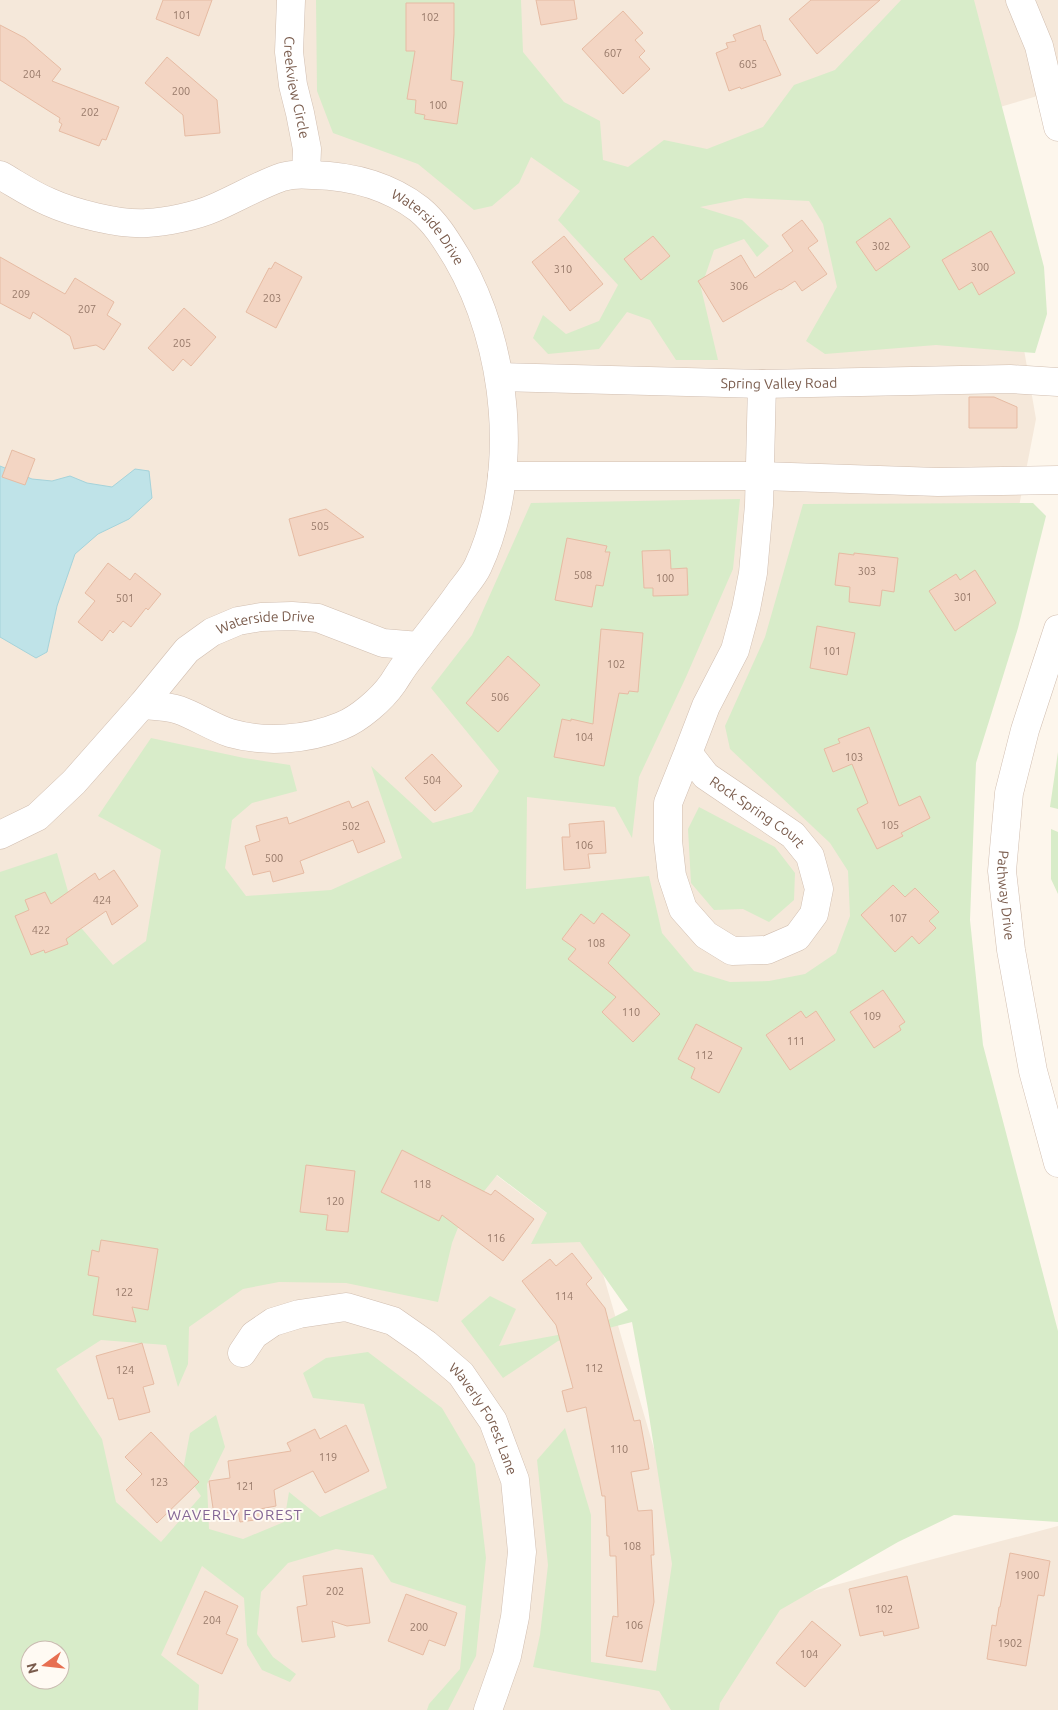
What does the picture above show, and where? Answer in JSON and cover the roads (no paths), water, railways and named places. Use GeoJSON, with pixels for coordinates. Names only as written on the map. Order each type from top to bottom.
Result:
{"type":"FeatureCollection","features":[{"type":"Feature","properties":{"kind":"street","name":"Creekview Circle"},"geometry":{"type":"LineString","coordinates":[[291,0],[289,52],[293,85],[307,149],[306,174]]}},
{"type":"Feature","properties":{"kind":"street"},"geometry":{"type":"LineString","coordinates":[[1020,0],[1038,46],[1058,127]]}},
{"type":"Feature","properties":{"kind":"street","name":"Waterside Drive"},"geometry":{"type":"LineString","coordinates":[[0,174],[50,202],[84,214],[145,223],[210,210],[286,175],[328,175],[366,182],[391,192],[418,209],[442,232],[468,278],[486,324],[499,377],[503,426],[502,476],[492,529],[477,569],[407,661],[392,685],[370,708],[343,726],[316,734],[271,739],[251,738],[230,733],[180,710],[164,706],[142,705]]}},
{"type":"Feature","properties":{"kind":"street","name":"Spring Valley Road"},"geometry":{"type":"LineString","coordinates":[[499,377],[762,384],[1010,380],[1058,382]]}},
{"type":"Feature","properties":{"kind":"street","name":"Rock Spring Court"},"geometry":{"type":"LineString","coordinates":[[688,753],[706,776],[793,835],[810,856],[819,889],[814,914],[797,938],[767,950],[732,951],[706,935],[683,908],[672,876],[668,841],[668,803],[706,706],[735,650],[746,609],[753,573],[759,506],[762,384]]}},
{"type":"Feature","properties":{"kind":"street"},"geometry":{"type":"LineString","coordinates":[[502,476],[759,476],[938,482],[1058,480]]}},
{"type":"Feature","properties":{"kind":"street","name":"Waterside Drive"},"geometry":{"type":"LineString","coordinates":[[0,835],[37,816],[74,782],[142,705],[187,650],[212,632],[238,621],[261,617],[292,616],[318,618],[383,643],[419,646]]}},
{"type":"Feature","properties":{"kind":"street","name":"Pathway Drive"},"geometry":{"type":"LineString","coordinates":[[1058,629],[1025,730],[1009,793],[1002,871],[1010,950],[1033,1071],[1058,1163]]}},
{"type":"Feature","properties":{"kind":"street","name":"Waverly Forest Lane"},"geometry":{"type":"LineString","coordinates":[[242,1353],[254,1335],[274,1322],[299,1314],[346,1308],[393,1321],[426,1344],[461,1374],[493,1422],[515,1480],[522,1552],[515,1617],[507,1656],[488,1710]]}},
{"type":"Feature","properties":{"kind":"water"},"geometry":{"type":"Polygon","coordinates":[[[0,466],[32,479],[52,481],[70,476],[87,483],[112,487],[135,469],[149,471],[152,498],[129,519],[98,534],[75,554],[57,606],[47,652],[36,658],[0,637],[0,466]]]}},
{"type":"Feature","properties":{"kind":"district","name":"WAVERLY FOREST"},"geometry":{"type":"Point","coordinates":[235,1515]}}]}
